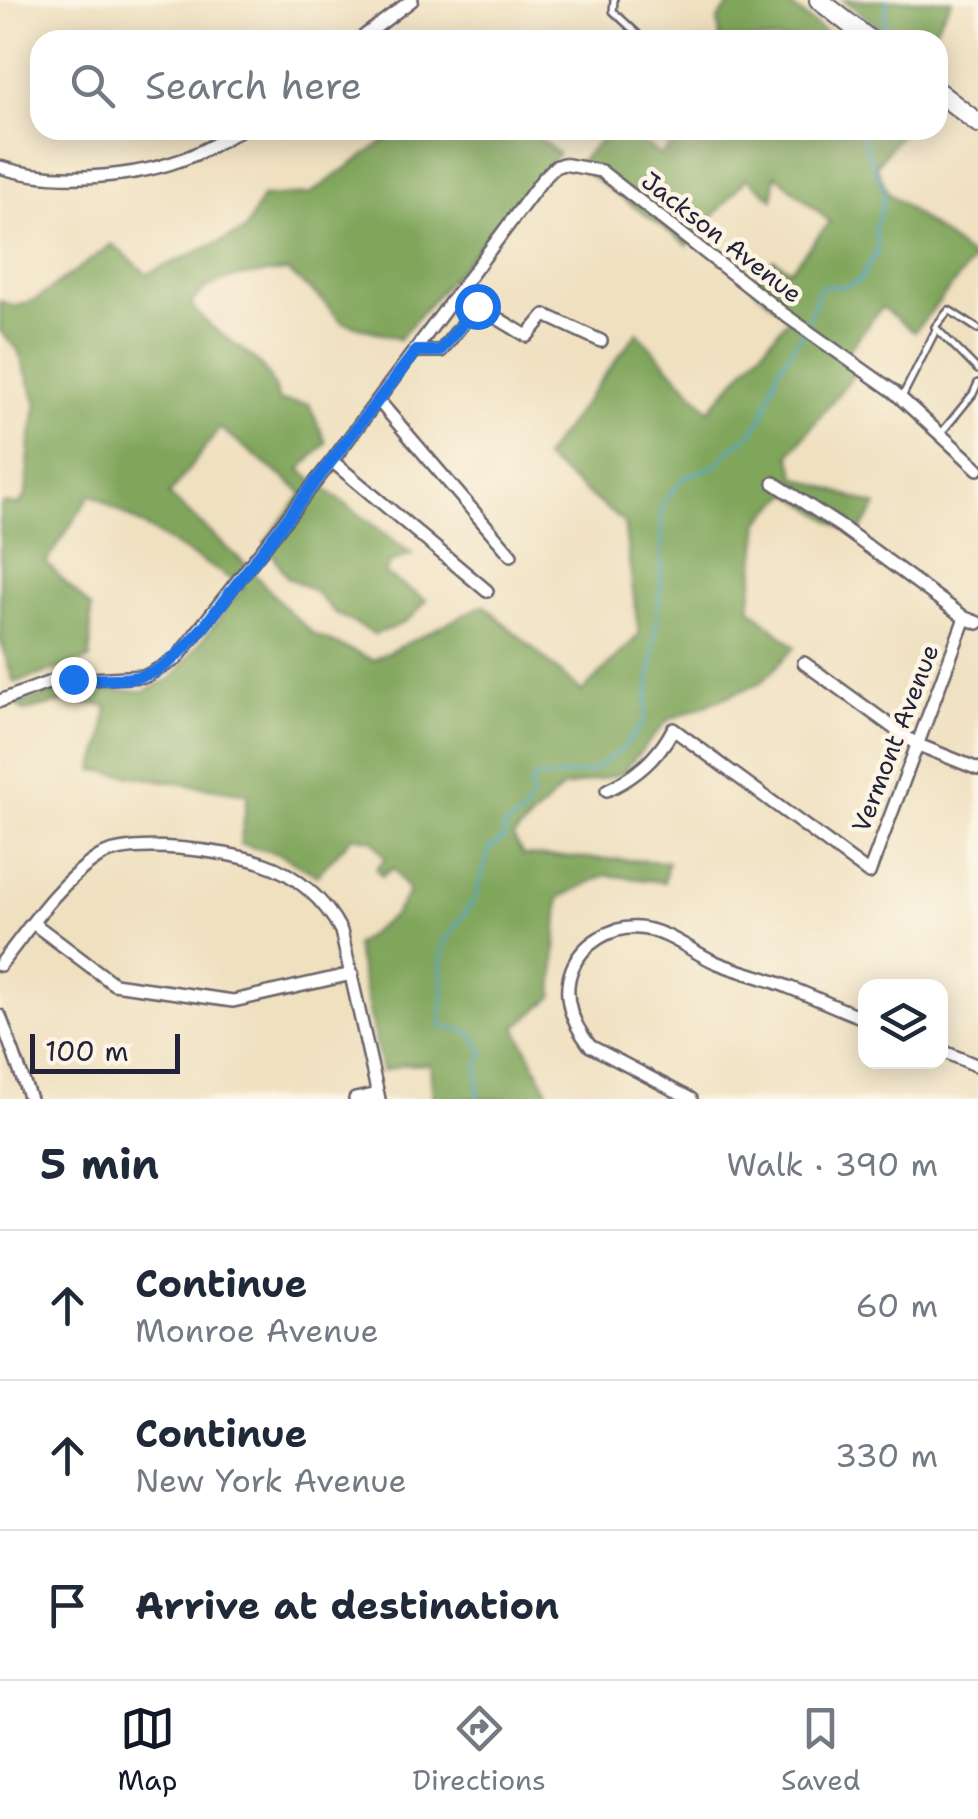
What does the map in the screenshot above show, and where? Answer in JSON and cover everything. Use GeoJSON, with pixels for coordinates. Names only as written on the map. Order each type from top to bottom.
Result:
{"type":"FeatureCollection","features":[{"type":"Feature","properties":{"kind":"main road"},"geometry":{"type":"LineString","coordinates":[[819,0],[857,30]]}},
{"type":"Feature","properties":{"kind":"main road"},"geometry":{"type":"LineString","coordinates":[[948,100],[978,123]]}},
{"type":"Feature","properties":{"kind":"street"},"geometry":{"type":"LineString","coordinates":[[372,30],[412,0]]}},
{"type":"Feature","properties":{"kind":"street"},"geometry":{"type":"LineString","coordinates":[[0,167],[70,178],[143,170],[190,156],[221,140]]}},
{"type":"Feature","properties":{"kind":"street","name":"Jackson Avenue"},"geometry":{"type":"LineString","coordinates":[[416,351],[554,167],[563,164],[602,172],[900,399],[978,468]]}},
{"type":"Feature","properties":{"kind":"street"},"geometry":{"type":"LineString","coordinates":[[0,701],[53,681],[129,678],[158,672],[176,659],[416,351],[440,351],[477,306],[527,336],[545,315],[601,341]]}},
{"type":"Feature","properties":{"kind":"street"},"geometry":{"type":"LineString","coordinates":[[378,400],[511,554]]}},
{"type":"Feature","properties":{"kind":"street"},"geometry":{"type":"LineString","coordinates":[[332,460],[487,592]]}},
{"type":"Feature","properties":{"kind":"street"},"geometry":{"type":"LineString","coordinates":[[774,483],[843,528],[965,618],[978,623]]}},
{"type":"Feature","properties":{"kind":"street","name":"Vermont Avenue"},"geometry":{"type":"LineString","coordinates":[[607,790],[629,780],[652,760],[672,729],[868,874],[965,618]]}},
{"type":"Feature","properties":{"kind":"street"},"geometry":{"type":"LineString","coordinates":[[804,664],[916,744],[978,769]]}},
{"type":"Feature","properties":{"kind":"street"},"geometry":{"type":"LineString","coordinates":[[0,965],[60,888],[100,855],[126,846],[194,850],[263,863],[307,888],[330,911],[341,931],[379,1096],[355,1099]]}},
{"type":"Feature","properties":{"kind":"street"},"geometry":{"type":"LineString","coordinates":[[33,923],[114,984],[233,1001],[352,974]]}},
{"type":"Feature","properties":{"kind":"street"},"geometry":{"type":"LineString","coordinates":[[691,1099],[590,1046],[579,1032],[566,987],[579,952],[616,931],[640,928],[665,936],[715,962],[858,1016]]}},
{"type":"Feature","properties":{"kind":"street"},"geometry":{"type":"LineString","coordinates":[[0,1016],[30,1099]]}},
{"type":"Feature","properties":{"kind":"street"},"geometry":{"type":"LineString","coordinates":[[948,1053],[978,1066]]}},
{"type":"Feature","properties":{"kind":"lane"},"geometry":{"type":"LineString","coordinates":[[614,0],[614,12],[633,30]]}},
{"type":"Feature","properties":{"kind":"lane"},"geometry":{"type":"LineString","coordinates":[[900,399],[949,310],[978,330]]}},
{"type":"Feature","properties":{"kind":"lane"},"geometry":{"type":"LineString","coordinates":[[936,330],[978,370]]}},
{"type":"Feature","properties":{"kind":"lane"},"geometry":{"type":"LineString","coordinates":[[939,436],[978,382]]}},
{"type":"Feature","properties":{"kind":"green space"},"geometry":{"type":"Polygon","coordinates":[[[734,0],[783,0],[822,30],[719,30],[718,19],[734,0]]]}},
{"type":"Feature","properties":{"kind":"green space"},"geometry":{"type":"Polygon","coordinates":[[[843,0],[952,0],[934,30],[884,30],[843,0]]]}},
{"type":"Feature","properties":{"kind":"green space"},"geometry":{"type":"Polygon","coordinates":[[[386,140],[542,140],[558,154],[399,339],[342,322],[287,271],[222,281],[191,304],[207,323],[266,372],[279,401],[309,404],[326,443],[300,470],[412,554],[390,563],[385,574],[426,600],[404,622],[374,634],[335,613],[314,591],[287,577],[265,542],[303,493],[220,428],[169,495],[315,635],[373,660],[484,605],[582,692],[639,635],[624,523],[543,458],[637,332],[709,410],[789,318],[751,285],[774,259],[790,270],[830,222],[775,174],[773,199],[747,178],[688,245],[576,165],[600,140],[638,140],[661,156],[675,140],[896,140],[876,165],[888,193],[974,259],[914,332],[882,307],[842,358],[858,369],[790,454],[796,477],[877,506],[856,537],[789,493],[760,521],[750,608],[795,647],[761,683],[668,720],[621,774],[562,788],[513,837],[523,855],[668,862],[664,882],[606,875],[559,898],[553,997],[516,1027],[552,1099],[433,1099],[430,1064],[382,1071],[355,945],[394,915],[409,892],[393,868],[382,876],[376,869],[385,858],[373,840],[353,836],[317,875],[280,854],[240,844],[248,794],[94,770],[103,742],[107,706],[69,701],[24,711],[15,704],[67,689],[145,691],[171,679],[244,587],[91,494],[46,563],[91,608],[90,659],[14,683],[0,639],[0,507],[3,503],[19,505],[26,495],[37,404],[18,350],[0,331],[0,301],[14,307],[37,299],[112,244],[147,274],[245,231],[262,197],[310,194],[386,140]]]}},
{"type":"Feature","properties":{"kind":"waterway"},"geometry":{"type":"LineString","coordinates":[[884,30],[887,0]]}},
{"type":"Feature","properties":{"kind":"waterway"},"geometry":{"type":"LineString","coordinates":[[806,325],[820,289],[859,281],[878,250],[875,227],[884,190],[864,140]]}},
{"type":"Feature","properties":{"kind":"waterway"},"geometry":{"type":"LineString","coordinates":[[478,1099],[478,1066],[485,1053],[470,1032],[443,1027],[440,1013],[444,996],[444,943],[475,898],[490,849],[505,837],[503,829],[524,813],[532,798],[533,779],[591,772],[623,748],[645,721],[661,585],[662,505],[683,478],[716,465],[753,432],[763,416],[778,370],[802,332]]}},
{"type":"Feature","properties":{"kind":"route"},"geometry":{"type":"LineString","coordinates":[[73,679],[146,676],[176,659],[416,351],[440,351],[477,306]]}}]}
